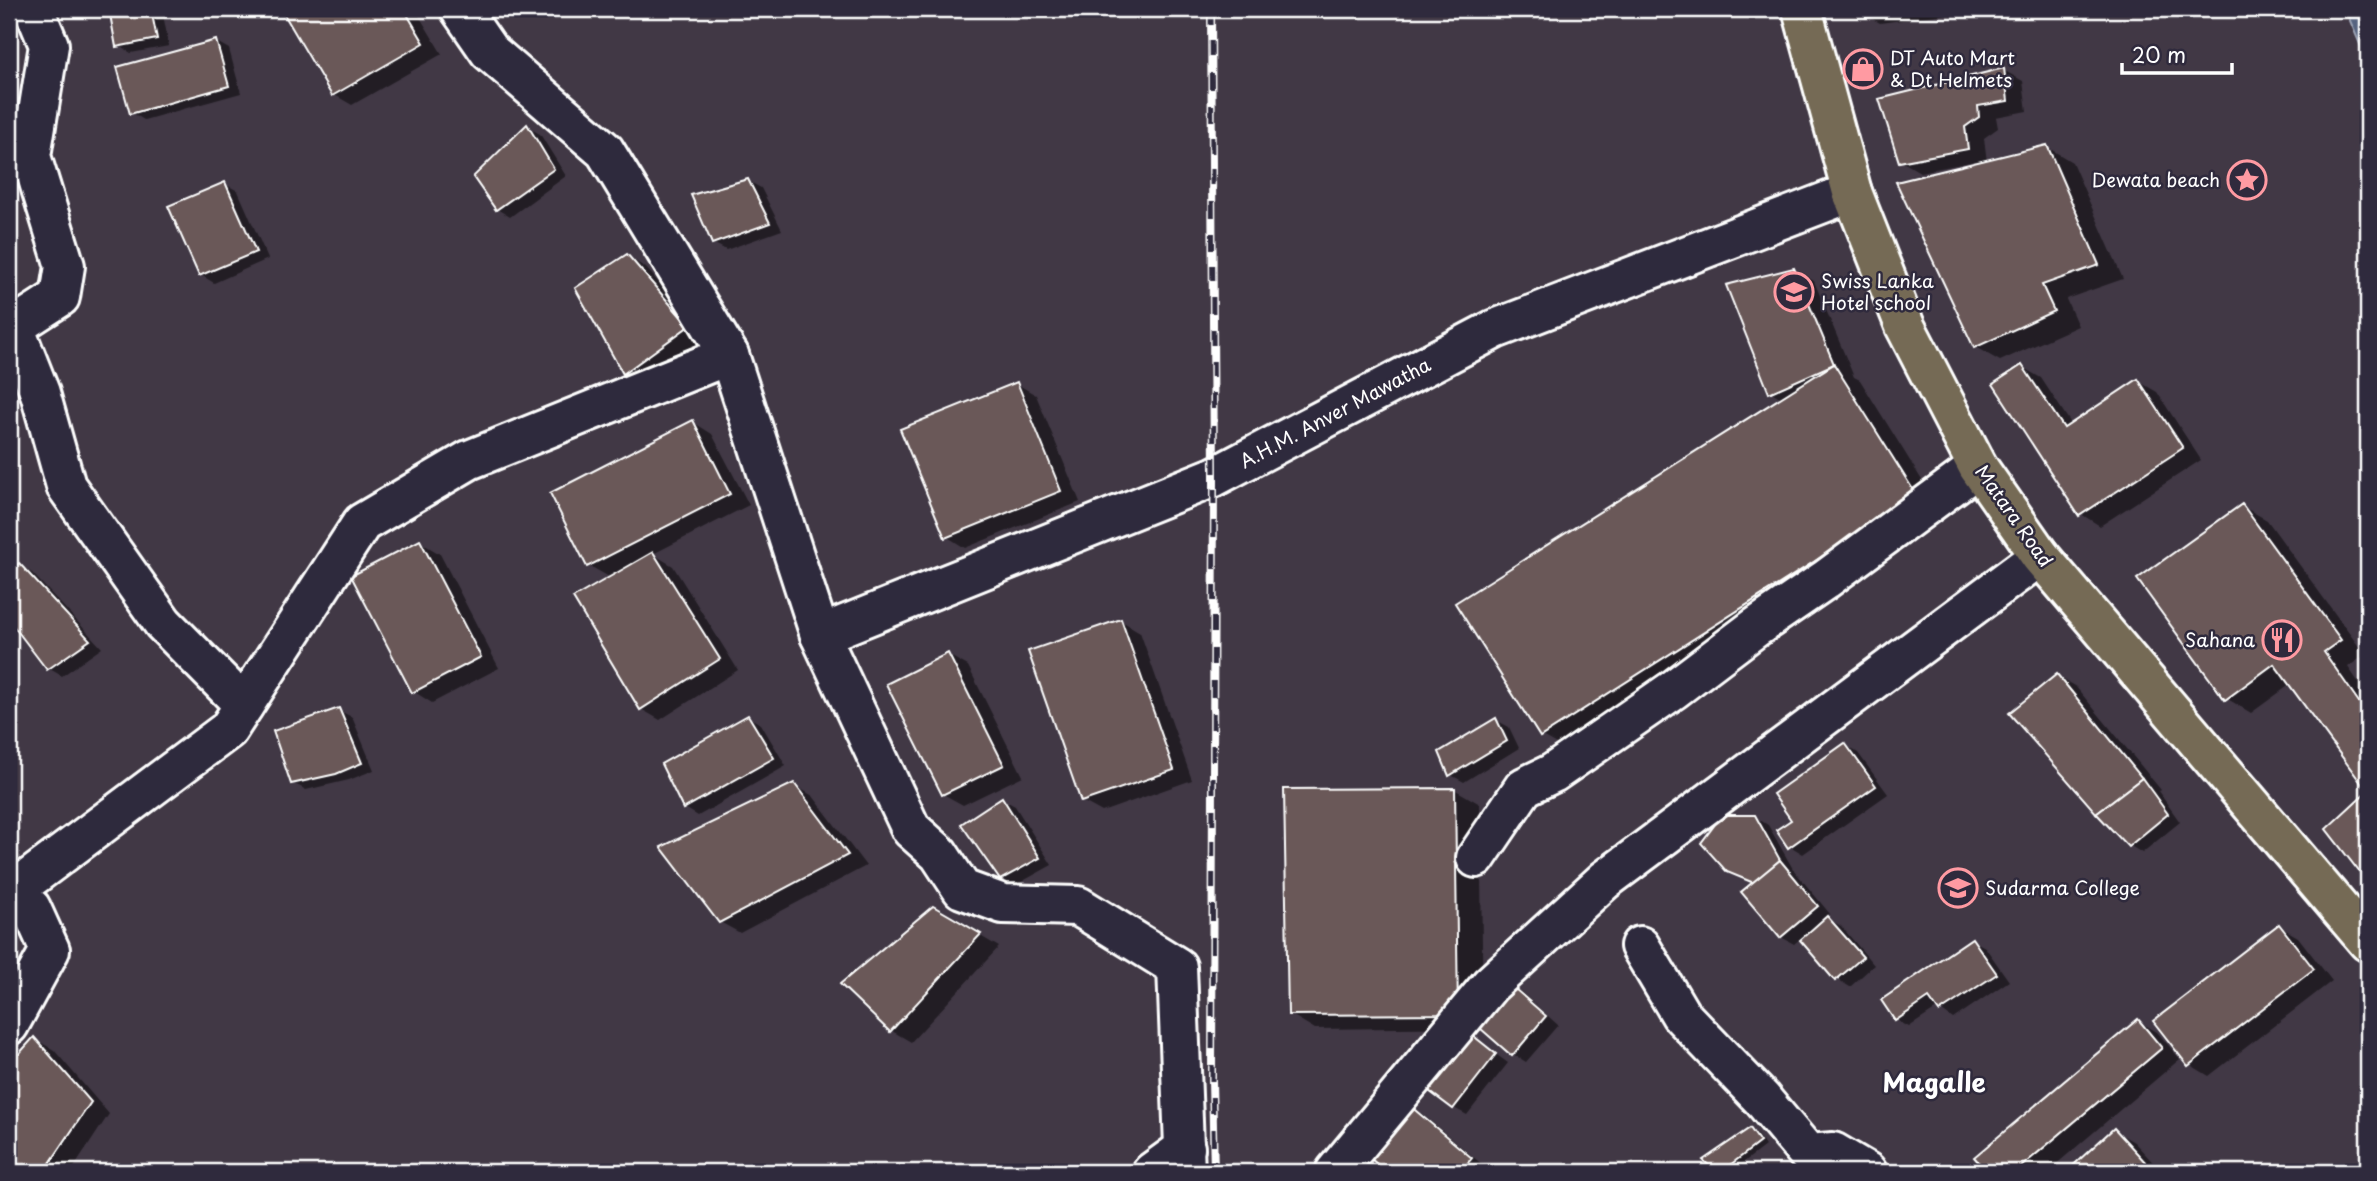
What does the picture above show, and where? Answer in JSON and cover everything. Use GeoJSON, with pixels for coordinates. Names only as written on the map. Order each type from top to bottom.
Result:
{"type":"FeatureCollection","features":[{"type":"Feature","properties":{"kind":"highway","name":"Matara Road"},"geometry":{"type":"LineString","coordinates":[[1802,9],[1852,192],[1905,326],[1978,467],[2040,556],[2368,942]]}},
{"type":"Feature","properties":{"kind":"street"},"geometry":{"type":"LineString","coordinates":[[34,9],[49,45],[31,156],[65,266],[60,298],[11,329],[40,393],[66,485],[163,623],[244,705]]}},
{"type":"Feature","properties":{"kind":"street"},"geometry":{"type":"LineString","coordinates":[[460,9],[489,51],[605,151],[729,355],[820,635],[911,829],[939,854],[962,889],[1003,904],[1078,906],[1177,967],[1185,1160],[1152,1172]]}},
{"type":"Feature","properties":{"kind":"street","name":"A.H.M. Anver Mawatha"},"geometry":{"type":"LineString","coordinates":[[820,635],[1214,477],[1495,329],[1852,192]]}},
{"type":"Feature","properties":{"kind":"street"},"geometry":{"type":"LineString","coordinates":[[9,894],[228,730],[362,523],[469,460],[729,355]]}},
{"type":"Feature","properties":{"kind":"street"},"geometry":{"type":"LineString","coordinates":[[1476,858],[1524,787],[1553,772],[1673,690],[1978,467]]}},
{"type":"Feature","properties":{"kind":"street"},"geometry":{"type":"LineString","coordinates":[[1335,1172],[1490,985],[1605,880],[2040,556]]}},
{"type":"Feature","properties":{"kind":"street"},"geometry":{"type":"LineString","coordinates":[[9,900],[32,908],[50,950],[9,1025]]}},
{"type":"Feature","properties":{"kind":"street"},"geometry":{"type":"LineString","coordinates":[[1640,946],[1681,1015],[1762,1099],[1808,1154],[1833,1152],[1867,1172]]}},
{"type":"Feature","properties":{"kind":"water"},"geometry":{"type":"Polygon","coordinates":[[[2345,9],[2368,9],[2368,63],[2345,9]]]}},
{"type":"Feature","properties":{"kind":"building"},"geometry":{"type":"Polygon","coordinates":[[[109,9],[151,9],[157,39],[116,47],[109,9]]]}},
{"type":"Feature","properties":{"kind":"building"},"geometry":{"type":"Polygon","coordinates":[[[281,9],[404,9],[424,43],[332,96],[281,9]]]}},
{"type":"Feature","properties":{"kind":"building"},"geometry":{"type":"Polygon","coordinates":[[[1865,9],[1923,9],[1866,17],[1865,9]]]}},
{"type":"Feature","properties":{"kind":"building"},"geometry":{"type":"Polygon","coordinates":[[[216,40],[229,86],[130,114],[117,67],[216,40]]]}},
{"type":"Feature","properties":{"kind":"building"},"geometry":{"type":"Polygon","coordinates":[[[2004,68],[2008,101],[1978,106],[1979,117],[1965,127],[1968,149],[1899,162],[1879,99],[2004,68]]]}},
{"type":"Feature","properties":{"kind":"building"},"geometry":{"type":"Polygon","coordinates":[[[527,124],[554,169],[496,210],[473,177],[527,124]]]}},
{"type":"Feature","properties":{"kind":"building"},"geometry":{"type":"Polygon","coordinates":[[[2047,145],[2099,265],[2042,285],[2054,311],[1974,348],[1896,182],[2047,145]]]}},
{"type":"Feature","properties":{"kind":"building"},"geometry":{"type":"Polygon","coordinates":[[[748,179],[770,223],[712,244],[691,195],[748,179]]]}},
{"type":"Feature","properties":{"kind":"building"},"geometry":{"type":"Polygon","coordinates":[[[225,182],[256,252],[199,276],[168,206],[225,182]]]}},
{"type":"Feature","properties":{"kind":"building"},"geometry":{"type":"Polygon","coordinates":[[[627,254],[689,326],[623,374],[575,288],[627,254]]]}},
{"type":"Feature","properties":{"kind":"building"},"geometry":{"type":"Polygon","coordinates":[[[1794,268],[1834,364],[1769,393],[1726,285],[1794,268]]]}},
{"type":"Feature","properties":{"kind":"building"},"geometry":{"type":"Polygon","coordinates":[[[1834,364],[1917,496],[1540,737],[1455,603],[1834,364]]]}},
{"type":"Feature","properties":{"kind":"building"},"geometry":{"type":"Polygon","coordinates":[[[2022,365],[2064,428],[2138,379],[2183,448],[2079,516],[1993,384],[2022,365]]]}},
{"type":"Feature","properties":{"kind":"building"},"geometry":{"type":"Polygon","coordinates":[[[1017,382],[1061,491],[945,538],[900,429],[1017,382]]]}},
{"type":"Feature","properties":{"kind":"building"},"geometry":{"type":"Polygon","coordinates":[[[693,420],[730,494],[587,567],[550,493],[693,420]]]}},
{"type":"Feature","properties":{"kind":"building"},"geometry":{"type":"Polygon","coordinates":[[[2242,504],[2341,640],[2324,652],[2368,715],[2368,868],[2361,874],[2326,829],[2367,791],[2274,664],[2225,700],[2137,579],[2242,504]]]}},
{"type":"Feature","properties":{"kind":"building"},"geometry":{"type":"Polygon","coordinates":[[[420,540],[481,657],[412,693],[351,576],[420,540]]]}},
{"type":"Feature","properties":{"kind":"building"},"geometry":{"type":"Polygon","coordinates":[[[653,552],[720,659],[640,710],[573,598],[653,552]]]}},
{"type":"Feature","properties":{"kind":"building"},"geometry":{"type":"Polygon","coordinates":[[[19,563],[90,640],[47,670],[9,620],[9,571],[19,563]]]}},
{"type":"Feature","properties":{"kind":"building"},"geometry":{"type":"Polygon","coordinates":[[[1121,619],[1174,770],[1081,802],[1028,651],[1121,619]]]}},
{"type":"Feature","properties":{"kind":"building"},"geometry":{"type":"Polygon","coordinates":[[[948,653],[1004,765],[942,795],[886,684],[948,653]]]}},
{"type":"Feature","properties":{"kind":"building"},"geometry":{"type":"Polygon","coordinates":[[[2057,674],[2142,778],[2096,813],[2009,713],[2057,674]]]}},
{"type":"Feature","properties":{"kind":"building"},"geometry":{"type":"Polygon","coordinates":[[[339,708],[362,763],[336,774],[291,784],[273,731],[339,708]]]}},
{"type":"Feature","properties":{"kind":"building"},"geometry":{"type":"Polygon","coordinates":[[[748,715],[774,758],[683,809],[661,764],[748,715]]]}},
{"type":"Feature","properties":{"kind":"building"},"geometry":{"type":"Polygon","coordinates":[[[1496,718],[1507,741],[1449,776],[1439,752],[1496,718]]]}},
{"type":"Feature","properties":{"kind":"building"},"geometry":{"type":"Polygon","coordinates":[[[1845,743],[1876,786],[1788,848],[1776,830],[1791,820],[1773,794],[1845,743]]]}},
{"type":"Feature","properties":{"kind":"building"},"geometry":{"type":"Polygon","coordinates":[[[2142,778],[2168,814],[2128,847],[2096,813],[2142,778]]]}},
{"type":"Feature","properties":{"kind":"building"},"geometry":{"type":"Polygon","coordinates":[[[794,783],[848,855],[719,923],[661,847],[794,783]]]}},
{"type":"Feature","properties":{"kind":"building"},"geometry":{"type":"Polygon","coordinates":[[[1455,788],[1458,1014],[1288,1015],[1284,789],[1455,788]]]}},
{"type":"Feature","properties":{"kind":"building"},"geometry":{"type":"Polygon","coordinates":[[[1002,797],[1040,858],[1000,880],[961,824],[1002,797]]]}},
{"type":"Feature","properties":{"kind":"building"},"geometry":{"type":"Polygon","coordinates":[[[1722,815],[1755,815],[1780,860],[1754,883],[1727,872],[1701,843],[1722,815]]]}},
{"type":"Feature","properties":{"kind":"building"},"geometry":{"type":"Polygon","coordinates":[[[1780,860],[1818,906],[1780,938],[1741,892],[1780,860]]]}},
{"type":"Feature","properties":{"kind":"building"},"geometry":{"type":"Polygon","coordinates":[[[933,906],[981,934],[890,1032],[840,984],[933,906]]]}},
{"type":"Feature","properties":{"kind":"building"},"geometry":{"type":"Polygon","coordinates":[[[1827,916],[1863,957],[1835,981],[1800,940],[1827,916]]]}},
{"type":"Feature","properties":{"kind":"building"},"geometry":{"type":"Polygon","coordinates":[[[2279,924],[2314,969],[2188,1066],[2153,1021],[2279,924]]]}},
{"type":"Feature","properties":{"kind":"building"},"geometry":{"type":"Polygon","coordinates":[[[1972,938],[1997,974],[1939,1012],[1929,998],[1895,1021],[1881,1000],[1972,938]]]}},
{"type":"Feature","properties":{"kind":"building"},"geometry":{"type":"Polygon","coordinates":[[[1507,982],[1546,1016],[1512,1056],[1473,1022],[1507,982]]]}},
{"type":"Feature","properties":{"kind":"building"},"geometry":{"type":"Polygon","coordinates":[[[2138,1019],[2162,1048],[2015,1172],[1987,1172],[1974,1157],[2138,1019]]]}},
{"type":"Feature","properties":{"kind":"building"},"geometry":{"type":"Polygon","coordinates":[[[1461,1026],[1496,1054],[1453,1109],[1417,1082],[1461,1026]]]}},
{"type":"Feature","properties":{"kind":"building"},"geometry":{"type":"Polygon","coordinates":[[[34,1037],[91,1102],[44,1172],[9,1172],[9,1065],[34,1037]]]}},
{"type":"Feature","properties":{"kind":"building"},"geometry":{"type":"Polygon","coordinates":[[[1409,1105],[1472,1158],[1460,1172],[1387,1172],[1366,1155],[1409,1105]]]}},
{"type":"Feature","properties":{"kind":"building"},"geometry":{"type":"Polygon","coordinates":[[[1750,1128],[1760,1142],[1721,1172],[1716,1172],[1703,1160],[1750,1128]]]}},
{"type":"Feature","properties":{"kind":"building"},"geometry":{"type":"Polygon","coordinates":[[[2114,1128],[2147,1164],[2137,1172],[2066,1172],[2114,1128]]]}},
{"type":"Feature","properties":{"kind":"railway"},"geometry":{"type":"LineString","coordinates":[[1211,9],[1214,1172]]}},
{"type":"Feature","properties":{"kind":"place","name":"DT Auto Mart & Dt Helmets"},"geometry":{"type":"Point","coordinates":[1863,69]}},
{"type":"Feature","properties":{"kind":"place","name":"Dewata beach"},"geometry":{"type":"Point","coordinates":[2247,180]}},
{"type":"Feature","properties":{"kind":"place","name":"Swiss Lanka Hotel school"},"geometry":{"type":"Point","coordinates":[1794,292]}},
{"type":"Feature","properties":{"kind":"place","name":"Sahana"},"geometry":{"type":"Point","coordinates":[2282,640]}},
{"type":"Feature","properties":{"kind":"place","name":"Sudarma College"},"geometry":{"type":"Point","coordinates":[1958,888]}},
{"type":"Feature","properties":{"kind":"district","name":"Magalle"},"geometry":{"type":"Point","coordinates":[1934,1083]}}]}
